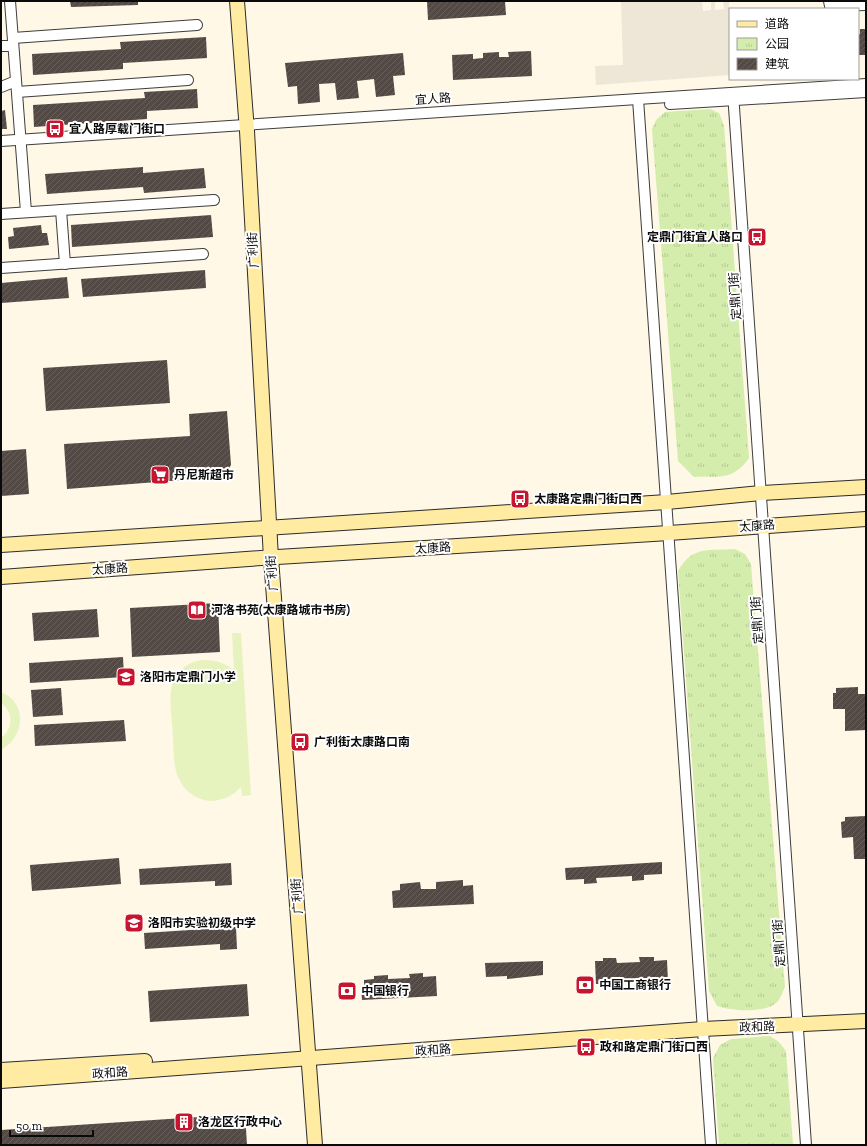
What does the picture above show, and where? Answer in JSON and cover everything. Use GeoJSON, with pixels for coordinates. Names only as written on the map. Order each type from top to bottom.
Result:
{"type":"FeatureCollection","features":[{"type":"Feature","properties":{"kind":"street"},"geometry":{"type":"LineString","coordinates":[[10,1],[26,212]]}},
{"type":"Feature","properties":{"kind":"street","name":"广利街"},"geometry":{"type":"LineString","coordinates":[[227,1],[242,128]]}},
{"type":"Feature","properties":{"kind":"street","name":"广利街"},"geometry":{"type":"LineString","coordinates":[[237,1],[242,128],[266,558],[304,1055],[315,1145]]}},
{"type":"Feature","properties":{"kind":"street"},"geometry":{"type":"LineString","coordinates":[[830,1],[830,6],[866,5]]}},
{"type":"Feature","properties":{"kind":"street"},"geometry":{"type":"LineString","coordinates":[[1,46],[13,42],[197,25]]}},
{"type":"Feature","properties":{"kind":"street"},"geometry":{"type":"LineString","coordinates":[[17,92],[188,80]]}},
{"type":"Feature","properties":{"kind":"street"},"geometry":{"type":"LineString","coordinates":[[1,87],[16,81]]}},
{"type":"Feature","properties":{"kind":"street","name":"宜人路"},"geometry":{"type":"LineString","coordinates":[[1,147],[21,143],[734,96],[866,84]]}},
{"type":"Feature","properties":{"kind":"street","name":"宜人路"},"geometry":{"type":"LineString","coordinates":[[734,96],[866,92]]}},
{"type":"Feature","properties":{"kind":"street","name":"定鼎门街"},"geometry":{"type":"LineString","coordinates":[[734,96],[806,1145]]}},
{"type":"Feature","properties":{"kind":"street"},"geometry":{"type":"LineString","coordinates":[[638,102],[711,1145]]}},
{"type":"Feature","properties":{"kind":"street","name":"宜人路"},"geometry":{"type":"LineString","coordinates":[[1,141],[21,143]]}},
{"type":"Feature","properties":{"kind":"street"},"geometry":{"type":"LineString","coordinates":[[1,214],[214,200]]}},
{"type":"Feature","properties":{"kind":"street"},"geometry":{"type":"LineString","coordinates":[[61,210],[65,264]]}},
{"type":"Feature","properties":{"kind":"street"},"geometry":{"type":"LineString","coordinates":[[1,268],[203,254]]}},
{"type":"Feature","properties":{"kind":"street"},"geometry":{"type":"LineString","coordinates":[[1,545],[667,502],[866,487]]}},
{"type":"Feature","properties":{"kind":"street","name":"太康路"},"geometry":{"type":"LineString","coordinates":[[1,578],[266,558],[866,519]]}},
{"type":"Feature","properties":{"kind":"street","name":"政和路"},"geometry":{"type":"LineString","coordinates":[[797,1021],[866,1012]]}},
{"type":"Feature","properties":{"kind":"street","name":"政和路"},"geometry":{"type":"LineString","coordinates":[[1,1081],[304,1055],[702,1025],[797,1021],[866,1021]]}},
{"type":"Feature","properties":{"kind":"street","name":"广利街"},"geometry":{"type":"LineString","coordinates":[[304,1055],[305,1145]]}},
{"type":"Feature","properties":{"kind":"street","name":"政和路"},"geometry":{"type":"LineString","coordinates":[[1,1070],[304,1055]]}},
{"type":"Feature","properties":{"kind":"green space"},"geometry":{"type":"Polygon","coordinates":[[[710,109],[719,113],[724,125],[749,458],[737,471],[731,474],[718,477],[694,477],[678,461],[652,129],[656,120],[665,112],[710,109]]]}},
{"type":"Feature","properties":{"kind":"green space"},"geometry":{"type":"Polygon","coordinates":[[[735,549],[745,554],[751,564],[785,987],[778,1001],[773,1005],[758,1010],[740,1010],[717,1006],[709,991],[678,571],[689,557],[696,553],[709,550],[735,549]]]}},
{"type":"Feature","properties":{"kind":"green space"},"geometry":{"type":"Polygon","coordinates":[[[232,633],[241,633],[251,795],[242,796],[241,787],[232,795],[225,798],[207,801],[189,793],[178,776],[174,756],[170,703],[171,691],[174,680],[180,671],[187,665],[196,661],[215,661],[225,664],[234,670],[232,633]]]}},
{"type":"Feature","properties":{"kind":"green space"},"geometry":{"type":"Polygon","coordinates":[[[1,692],[10,697],[16,704],[20,720],[19,729],[15,737],[1,750],[1,738],[8,730],[10,725],[10,716],[8,711],[1,703],[1,692]]]}},
{"type":"Feature","properties":{"kind":"green space"},"geometry":{"type":"Polygon","coordinates":[[[770,1036],[779,1042],[786,1051],[793,1145],[719,1145],[713,1058],[720,1045],[731,1039],[770,1036]]]}},
{"type":"Feature","properties":{"kind":"shaded area"},"geometry":{"type":"Polygon","coordinates":[[[621,1],[708,1],[702,2],[703,11],[711,10],[711,1],[715,1],[715,10],[724,9],[723,1],[729,1],[729,75],[596,85],[595,66],[623,65],[621,1]]]}},
{"type":"Feature","properties":{"kind":"building"},"geometry":{"type":"Polygon","coordinates":[[[70,1],[138,1],[138,5],[71,7],[70,1]]]}},
{"type":"Feature","properties":{"kind":"building"},"geometry":{"type":"Polygon","coordinates":[[[427,1],[505,1],[506,15],[428,20],[427,1]]]}},
{"type":"Feature","properties":{"kind":"building"},"geometry":{"type":"Polygon","coordinates":[[[860,29],[866,29],[866,55],[859,55],[860,29]]]}},
{"type":"Feature","properties":{"kind":"building"},"geometry":{"type":"Polygon","coordinates":[[[206,37],[207,58],[123,63],[123,69],[33,75],[32,54],[121,49],[120,42],[206,37]]]}},
{"type":"Feature","properties":{"kind":"building"},"geometry":{"type":"Polygon","coordinates":[[[531,51],[532,76],[453,80],[452,55],[473,54],[473,59],[483,58],[483,53],[499,52],[499,57],[509,57],[508,52],[531,51]]]}},
{"type":"Feature","properties":{"kind":"building"},"geometry":{"type":"Polygon","coordinates":[[[403,53],[405,75],[393,76],[395,95],[376,97],[374,79],[357,81],[359,98],[337,100],[335,83],[319,84],[320,102],[298,104],[297,86],[288,87],[285,63],[403,53]]]}},
{"type":"Feature","properties":{"kind":"building"},"geometry":{"type":"Polygon","coordinates":[[[197,89],[198,108],[147,111],[147,119],[34,127],[33,105],[145,98],[144,92],[197,89]]]}},
{"type":"Feature","properties":{"kind":"building"},"geometry":{"type":"Polygon","coordinates":[[[5,110],[7,129],[1,129],[1,111],[5,110]]]}},
{"type":"Feature","properties":{"kind":"building"},"geometry":{"type":"Polygon","coordinates":[[[143,167],[143,173],[204,168],[206,188],[144,193],[143,187],[47,194],[45,174],[143,167]]]}},
{"type":"Feature","properties":{"kind":"building"},"geometry":{"type":"Polygon","coordinates":[[[211,215],[213,237],[72,247],[71,225],[211,215]]]}},
{"type":"Feature","properties":{"kind":"building"},"geometry":{"type":"Polygon","coordinates":[[[41,225],[42,233],[47,233],[49,245],[9,249],[8,237],[14,236],[13,228],[41,225]]]}},
{"type":"Feature","properties":{"kind":"building"},"geometry":{"type":"Polygon","coordinates":[[[205,270],[206,288],[83,297],[81,279],[205,270]]]}},
{"type":"Feature","properties":{"kind":"building"},"geometry":{"type":"Polygon","coordinates":[[[67,277],[69,298],[1,303],[1,283],[67,277]]]}},
{"type":"Feature","properties":{"kind":"building"},"geometry":{"type":"Polygon","coordinates":[[[167,360],[170,403],[46,411],[43,368],[167,360]]]}},
{"type":"Feature","properties":{"kind":"building"},"geometry":{"type":"Polygon","coordinates":[[[227,411],[231,465],[226,474],[221,477],[67,489],[64,444],[190,436],[189,414],[227,411]]]}},
{"type":"Feature","properties":{"kind":"building"},"geometry":{"type":"Polygon","coordinates":[[[26,449],[29,494],[1,496],[1,451],[26,449]]]}},
{"type":"Feature","properties":{"kind":"building"},"geometry":{"type":"Polygon","coordinates":[[[218,603],[220,652],[132,657],[130,608],[218,603]]]}},
{"type":"Feature","properties":{"kind":"building"},"geometry":{"type":"Polygon","coordinates":[[[97,609],[99,637],[34,641],[32,613],[97,609]]]}},
{"type":"Feature","properties":{"kind":"building"},"geometry":{"type":"Polygon","coordinates":[[[123,657],[124,677],[30,683],[29,663],[123,657]]]}},
{"type":"Feature","properties":{"kind":"building"},"geometry":{"type":"Polygon","coordinates":[[[858,687],[858,694],[866,694],[866,730],[845,731],[845,709],[833,709],[833,693],[836,693],[836,688],[858,687]]]}},
{"type":"Feature","properties":{"kind":"building"},"geometry":{"type":"Polygon","coordinates":[[[61,688],[63,715],[33,717],[31,690],[61,688]]]}},
{"type":"Feature","properties":{"kind":"building"},"geometry":{"type":"Polygon","coordinates":[[[124,720],[126,741],[35,746],[34,725],[124,720]]]}},
{"type":"Feature","properties":{"kind":"building"},"geometry":{"type":"Polygon","coordinates":[[[866,816],[866,859],[854,859],[853,837],[842,838],[841,822],[845,821],[845,817],[866,816]]]}},
{"type":"Feature","properties":{"kind":"building"},"geometry":{"type":"Polygon","coordinates":[[[119,858],[121,884],[32,891],[30,865],[119,858]]]}},
{"type":"Feature","properties":{"kind":"building"},"geometry":{"type":"Polygon","coordinates":[[[662,862],[662,874],[644,875],[644,880],[632,881],[632,876],[596,878],[597,883],[584,884],[584,879],[566,880],[565,868],[662,862]]]}},
{"type":"Feature","properties":{"kind":"building"},"geometry":{"type":"Polygon","coordinates":[[[231,863],[232,885],[215,886],[215,881],[140,885],[139,869],[231,863]]]}},
{"type":"Feature","properties":{"kind":"building"},"geometry":{"type":"Polygon","coordinates":[[[463,880],[463,886],[473,885],[474,904],[393,908],[392,891],[400,890],[400,884],[420,882],[421,889],[436,889],[436,882],[463,880]]]}},
{"type":"Feature","properties":{"kind":"building"},"geometry":{"type":"Polygon","coordinates":[[[236,927],[237,949],[220,950],[220,944],[145,949],[144,933],[236,927]]]}},
{"type":"Feature","properties":{"kind":"building"},"geometry":{"type":"Polygon","coordinates":[[[639,957],[654,957],[654,961],[667,960],[668,982],[596,984],[595,961],[603,961],[603,958],[616,958],[617,963],[640,962],[639,957]]]}},
{"type":"Feature","properties":{"kind":"building"},"geometry":{"type":"Polygon","coordinates":[[[543,961],[543,975],[507,979],[507,976],[486,977],[485,963],[543,961]]]}},
{"type":"Feature","properties":{"kind":"building"},"geometry":{"type":"Polygon","coordinates":[[[423,973],[423,977],[436,976],[437,996],[362,1000],[361,986],[364,986],[364,980],[374,979],[374,976],[388,975],[388,979],[410,978],[409,974],[423,973]]]}},
{"type":"Feature","properties":{"kind":"building"},"geometry":{"type":"Polygon","coordinates":[[[247,984],[249,1016],[150,1022],[148,991],[247,984]]]}},
{"type":"Feature","properties":{"kind":"building","name":"洛龙区行政中心"},"geometry":{"type":"Polygon","coordinates":[[[245,1114],[247,1145],[1,1145],[1,1130],[245,1114]]]}},
{"type":"Feature","properties":{"kind":"place","name":"宜人路厚载门街口"},"geometry":{"type":"Point","coordinates":[55,129]}},
{"type":"Feature","properties":{"kind":"place","name":"定鼎门街宜人路口"},"geometry":{"type":"Point","coordinates":[757,237]}},
{"type":"Feature","properties":{"kind":"place","name":"丹尼斯超市"},"geometry":{"type":"Point","coordinates":[160,475]}},
{"type":"Feature","properties":{"kind":"place","name":"太康路定鼎门街口西"},"geometry":{"type":"Point","coordinates":[520,499]}},
{"type":"Feature","properties":{"kind":"place","name":"河洛书苑(太康路城市书房)"},"geometry":{"type":"Point","coordinates":[197,610]}},
{"type":"Feature","properties":{"kind":"place","name":"洛阳市定鼎门小学"},"geometry":{"type":"Point","coordinates":[126,677]}},
{"type":"Feature","properties":{"kind":"place","name":"广利街太康路口南"},"geometry":{"type":"Point","coordinates":[300,742]}},
{"type":"Feature","properties":{"kind":"place","name":"洛阳市实验初级中学"},"geometry":{"type":"Point","coordinates":[134,923]}},
{"type":"Feature","properties":{"kind":"place","name":"中国工商银行"},"geometry":{"type":"Point","coordinates":[585,985]}},
{"type":"Feature","properties":{"kind":"place","name":"中国银行"},"geometry":{"type":"Point","coordinates":[347,991]}},
{"type":"Feature","properties":{"kind":"place","name":"政和路定鼎门街口西"},"geometry":{"type":"Point","coordinates":[586,1047]}},
{"type":"Feature","properties":{"kind":"place","name":"洛龙区行政中心"},"geometry":{"type":"Point","coordinates":[184,1122]}}]}
